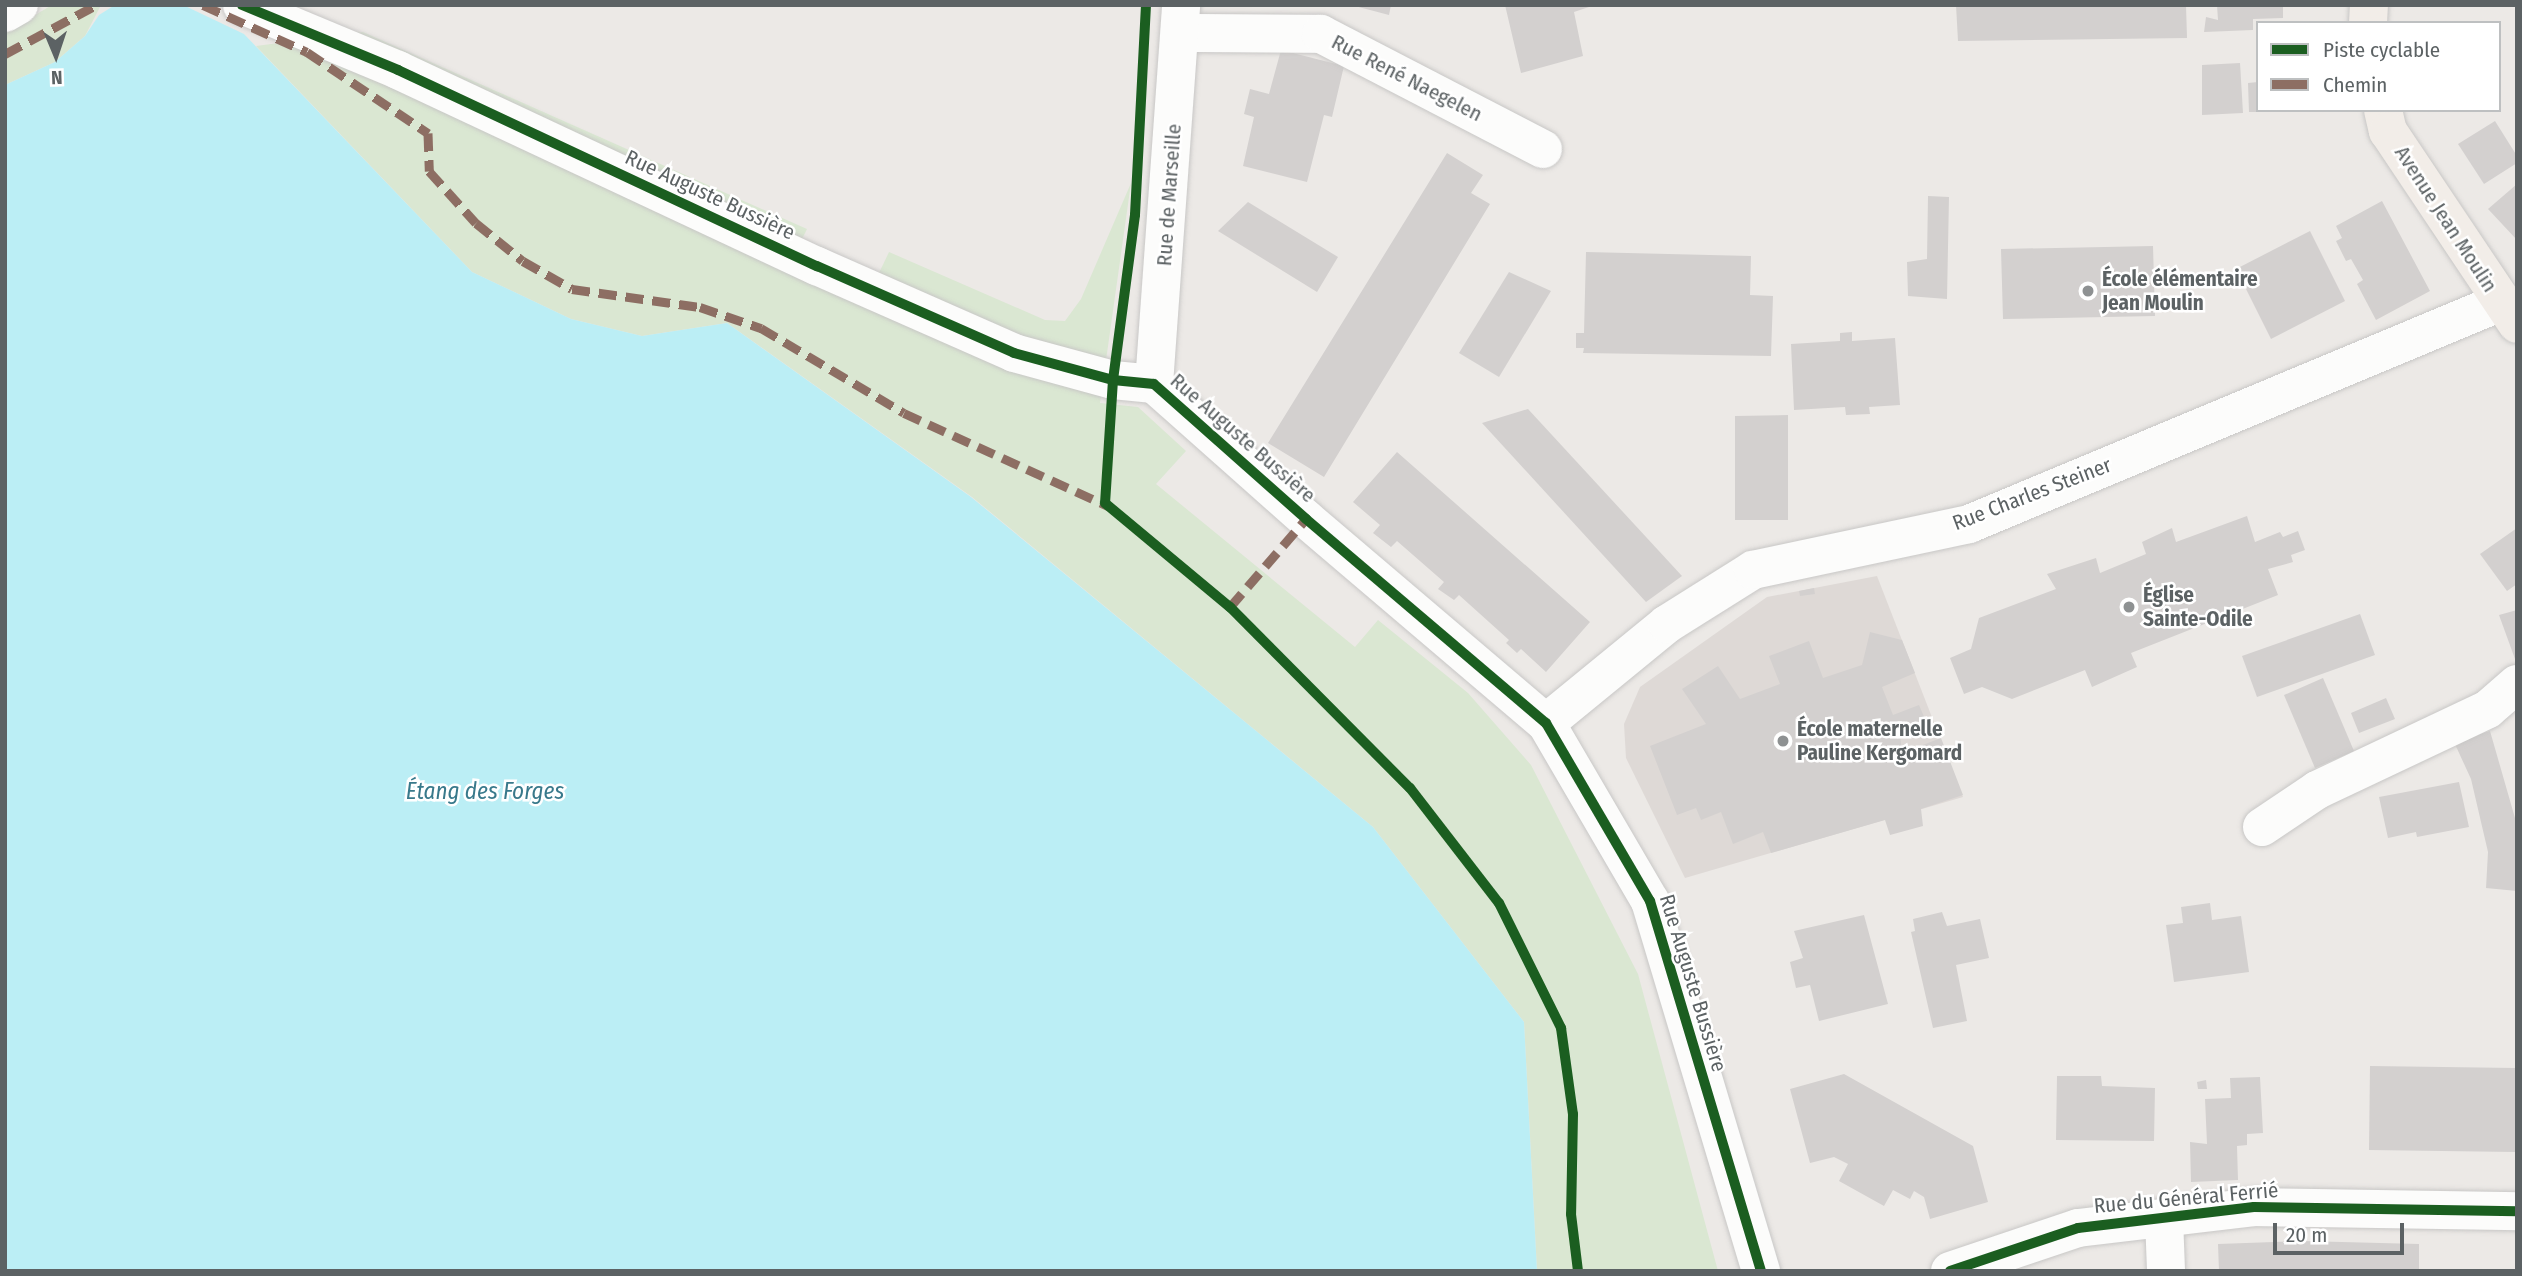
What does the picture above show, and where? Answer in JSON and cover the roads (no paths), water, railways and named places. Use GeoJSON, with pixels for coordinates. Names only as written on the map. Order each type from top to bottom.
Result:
{"type":"FeatureCollection","features":[{"type":"Feature","properties":{"kind":"main road","name":"Avenue Jean Moulin"},"geometry":{"type":"LineString","coordinates":[[2383,112],[2388,131],[2509,313]]}},
{"type":"Feature","properties":{"kind":"street"},"geometry":{"type":"LineString","coordinates":[[5,13],[19,5]]}},
{"type":"Feature","properties":{"kind":"street","name":"Rue Auguste Bussière"},"geometry":{"type":"LineString","coordinates":[[242,5],[398,70],[817,266],[1014,353],[1113,380],[1154,384],[1306,519],[1546,723],[1650,901],[1761,1271]]}},
{"type":"Feature","properties":{"kind":"street","name":"Rue de Marseille"},"geometry":{"type":"LineString","coordinates":[[1154,384],[1181,19]]}},
{"type":"Feature","properties":{"kind":"street","name":"Rue René Naegelen"},"geometry":{"type":"LineString","coordinates":[[1181,19],[1321,34],[1544,149]]}},
{"type":"Feature","properties":{"kind":"street","name":"Rue Charles Steiner"},"geometry":{"type":"LineString","coordinates":[[1546,723],[1667,624],[1753,569],[1969,524],[2509,313]]}},
{"type":"Feature","properties":{"kind":"street"},"geometry":{"type":"LineString","coordinates":[[2262,827],[2317,790],[2487,709],[2517,684]]}},
{"type":"Feature","properties":{"kind":"street","name":"Rue du Général Ferrié"},"geometry":{"type":"LineString","coordinates":[[1950,1271],[2078,1228],[2254,1208],[2517,1211]]}},
{"type":"Feature","properties":{"kind":"street"},"geometry":{"type":"LineString","coordinates":[[2164,1218],[2166,1271]]}},
{"type":"Feature","properties":{"kind":"water","name":"Étang des Forges"},"geometry":{"type":"Polygon","coordinates":[[[115,5],[183,5],[244,34],[472,272],[571,319],[642,336],[727,323],[971,497],[1373,827],[1524,1022],[1537,1271],[5,1271],[5,85],[55,62],[85,36],[99,15],[115,5]]]}},
{"type":"Feature","properties":{"kind":"place","name":"École élémentaire Jean Moulin"},"geometry":{"type":"Point","coordinates":[2088,291]}},
{"type":"Feature","properties":{"kind":"place","name":"Église Sainte-Odile"},"geometry":{"type":"Point","coordinates":[2129,607]}},
{"type":"Feature","properties":{"kind":"place","name":"École maternelle Pauline Kergomard"},"geometry":{"type":"Point","coordinates":[1783,741]}}]}
